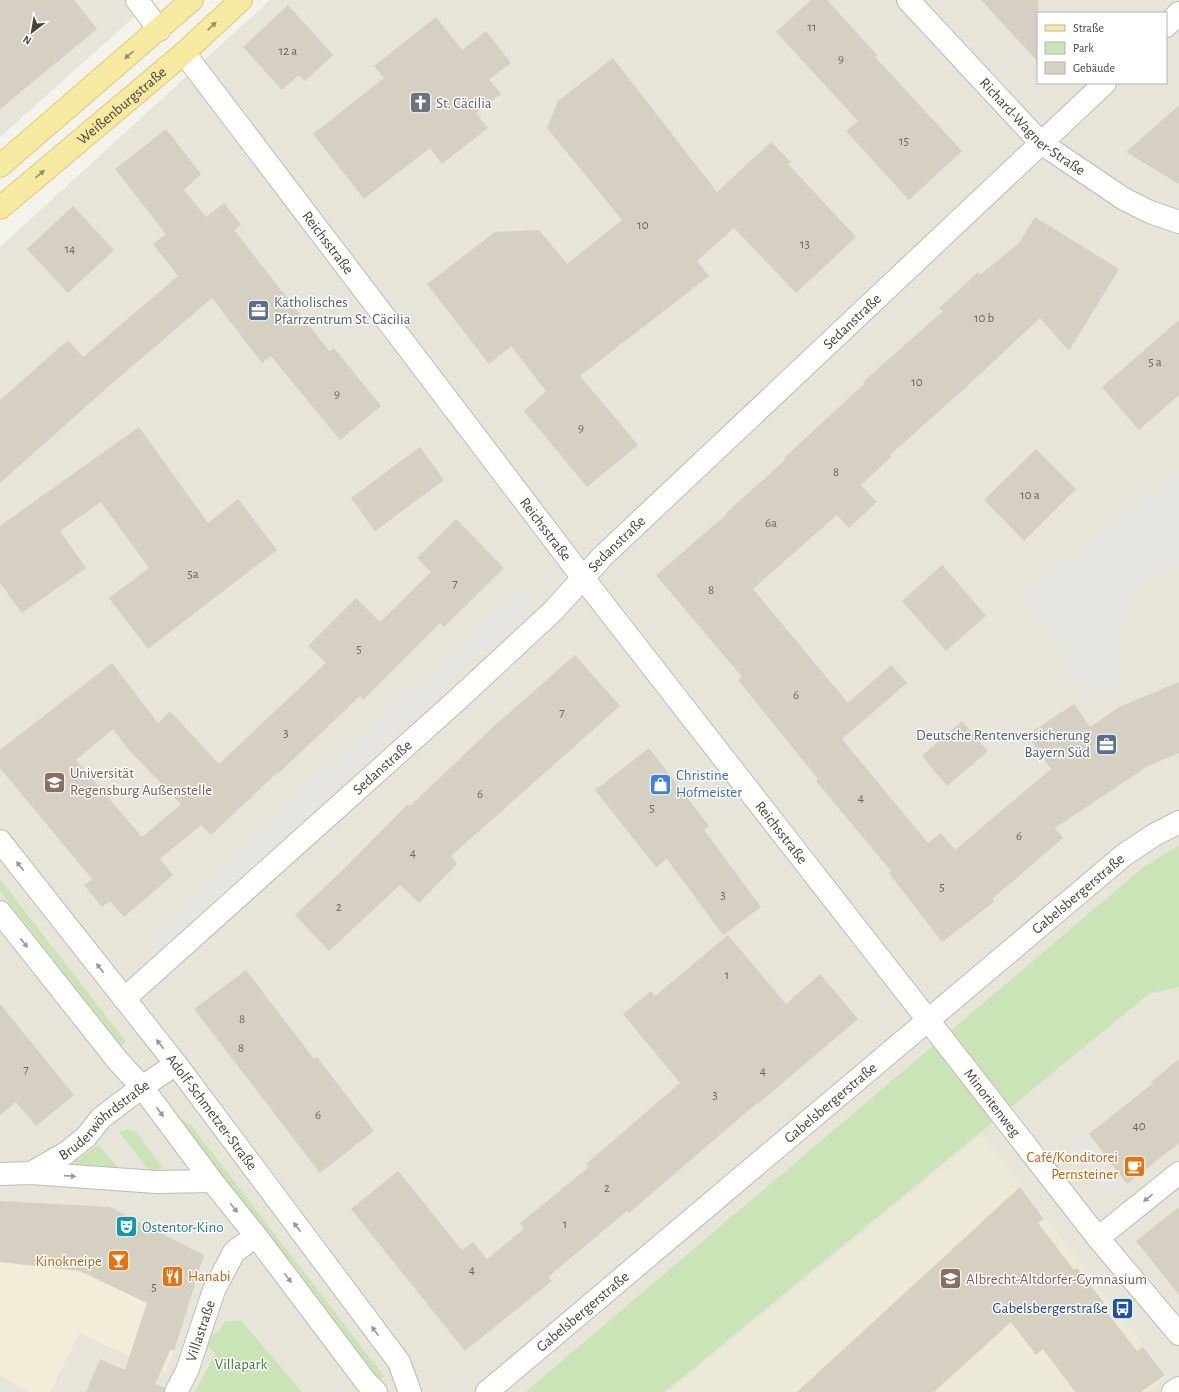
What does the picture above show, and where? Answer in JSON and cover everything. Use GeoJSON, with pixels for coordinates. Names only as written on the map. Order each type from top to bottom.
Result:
{"type":"FeatureCollection","features":[{"type":"Feature","properties":{"kind":"main road"},"geometry":{"type":"LineString","coordinates":[[0,166],[192,0]]}},
{"type":"Feature","properties":{"kind":"main road","name":"Weißenburgstraße"},"geometry":{"type":"LineString","coordinates":[[0,208],[184,53],[241,0]]}},
{"type":"Feature","properties":{"kind":"street"},"geometry":{"type":"LineString","coordinates":[[137,0],[159,30]]}},
{"type":"Feature","properties":{"kind":"street","name":"Richard-Wagner-Straße"},"geometry":{"type":"LineString","coordinates":[[908,0],[1041,143],[1124,199],[1150,212],[1179,222]]}},
{"type":"Feature","properties":{"kind":"street"},"geometry":{"type":"LineString","coordinates":[[1167,25],[1179,13]]}},
{"type":"Feature","properties":{"kind":"street","name":"Reichsstraße"},"geometry":{"type":"LineString","coordinates":[[184,53],[583,578],[928,1020]]}},
{"type":"Feature","properties":{"kind":"street","name":"Sedanstraße"},"geometry":{"type":"LineString","coordinates":[[124,999],[456,701],[553,610],[602,556],[1104,84]]}},
{"type":"Feature","properties":{"kind":"street","name":"Gabelsbergerstraße"},"geometry":{"type":"LineString","coordinates":[[487,1392],[1124,855],[1154,835],[1179,822]]}},
{"type":"Feature","properties":{"kind":"street","name":"Adolf-Schmetzer-Straße"},"geometry":{"type":"LineString","coordinates":[[0,841],[176,1064],[399,1362],[410,1392]]}},
{"type":"Feature","properties":{"kind":"street"},"geometry":{"type":"LineString","coordinates":[[0,912],[118,1061],[142,1087],[366,1382],[376,1392]]}},
{"type":"Feature","properties":{"kind":"street","name":"Minoritenweg"},"geometry":{"type":"LineString","coordinates":[[928,1020],[1098,1238],[1179,1334]]}},
{"type":"Feature","properties":{"kind":"street","name":"Bruderwöhrdstraße"},"geometry":{"type":"LineString","coordinates":[[31,1173],[66,1153],[86,1137],[101,1118],[142,1087],[176,1064]]}},
{"type":"Feature","properties":{"kind":"street","name":"Bruderwöhrdstraße"},"geometry":{"type":"LineString","coordinates":[[0,1174],[31,1173],[156,1182],[212,1181]]}},
{"type":"Feature","properties":{"kind":"street"},"geometry":{"type":"LineString","coordinates":[[1098,1238],[1179,1173]]}},
{"type":"Feature","properties":{"kind":"street","name":"Villastraße"},"geometry":{"type":"LineString","coordinates":[[176,1392],[187,1371],[214,1290],[234,1252],[256,1236]]}},
{"type":"Feature","properties":{"kind":"street"},"geometry":{"type":"LineString","coordinates":[[1173,1392],[1179,1388]]}},
{"type":"Feature","properties":{"kind":"shaded area"},"geometry":{"type":"Polygon","coordinates":[[[0,0],[153,0],[0,137],[0,0]]]}},
{"type":"Feature","properties":{"kind":"shaded area"},"geometry":{"type":"Polygon","coordinates":[[[270,0],[1179,0],[1179,845],[1142,868],[525,1392],[302,1392],[241,1320],[220,1330],[217,1334],[213,1334],[208,1347],[215,1352],[195,1392],[50,1392],[79,1333],[0,1201],[0,247],[270,0]]]}},
{"type":"Feature","properties":{"kind":"shaded area"},"geometry":{"type":"Polygon","coordinates":[[[1179,470],[1179,564],[1161,570],[1145,579],[1133,594],[1121,623],[1118,649],[1121,683],[1088,697],[1025,591],[1179,470]]]}},
{"type":"Feature","properties":{"kind":"shaded area"},"geometry":{"type":"Polygon","coordinates":[[[517,589],[532,604],[158,954],[144,939],[517,589]]]}},
{"type":"Feature","properties":{"kind":"shaded area","name":"Albrecht-Altdorfer-Gymnasium"},"geometry":{"type":"Polygon","coordinates":[[[1179,987],[1179,1392],[665,1392],[1149,994],[1179,987]]]}},
{"type":"Feature","properties":{"kind":"shaded area","name":"Albrecht-Altdorfer-Gymnasium"},"geometry":{"type":"Polygon","coordinates":[[[982,1135],[1168,1377],[1149,1392],[669,1392],[982,1135]]]}},
{"type":"Feature","properties":{"kind":"shaded area"},"geometry":{"type":"Polygon","coordinates":[[[1085,1137],[1124,1186],[1105,1200],[1067,1152],[1085,1137]]]}},
{"type":"Feature","properties":{"kind":"shaded area"},"geometry":{"type":"Polygon","coordinates":[[[0,1201],[110,1207],[204,1255],[174,1351],[165,1372],[79,1333],[50,1392],[30,1392],[0,1375],[0,1201]]]}},
{"type":"Feature","properties":{"kind":"shaded area"},"geometry":{"type":"Polygon","coordinates":[[[0,1375],[30,1392],[0,1392],[0,1375]]]}},
{"type":"Feature","properties":{"kind":"green space"},"geometry":{"type":"Polygon","coordinates":[[[1179,845],[1179,987],[1149,994],[665,1392],[525,1392],[1142,868],[1179,845]]]}},
{"type":"Feature","properties":{"kind":"green space"},"geometry":{"type":"Polygon","coordinates":[[[0,879],[126,1042],[121,1046],[0,891],[0,879]]]}},
{"type":"Feature","properties":{"kind":"green space"},"geometry":{"type":"Polygon","coordinates":[[[179,1117],[191,1125],[384,1376],[379,1380],[177,1119],[179,1117]]]}},
{"type":"Feature","properties":{"kind":"green space"},"geometry":{"type":"Polygon","coordinates":[[[127,1129],[136,1132],[163,1168],[150,1171],[119,1132],[127,1129]]]}},
{"type":"Feature","properties":{"kind":"green space"},"geometry":{"type":"Polygon","coordinates":[[[98,1145],[122,1172],[65,1169],[98,1145]]]}},
{"type":"Feature","properties":{"kind":"green space","name":"Villapark"},"geometry":{"type":"Polygon","coordinates":[[[241,1320],[302,1392],[195,1392],[215,1353],[208,1347],[206,1341],[209,1336],[218,1332],[224,1322],[241,1320]]]}},
{"type":"Feature","properties":{"kind":"building"},"geometry":{"type":"Polygon","coordinates":[[[0,0],[74,0],[97,29],[0,109],[0,0]]]}},
{"type":"Feature","properties":{"kind":"building"},"geometry":{"type":"Polygon","coordinates":[[[811,0],[827,0],[877,55],[875,57],[962,151],[909,200],[846,131],[858,121],[776,32],[811,0]]]}},
{"type":"Feature","properties":{"kind":"building"},"geometry":{"type":"Polygon","coordinates":[[[981,0],[1038,0],[1037,61],[981,0]]]}},
{"type":"Feature","properties":{"kind":"building"},"geometry":{"type":"Polygon","coordinates":[[[288,5],[333,55],[305,81],[299,75],[282,90],[243,47],[288,5]]]}},
{"type":"Feature","properties":{"kind":"building","name":"St. Cäcilia"},"geometry":{"type":"Polygon","coordinates":[[[436,17],[462,50],[486,31],[511,63],[489,79],[501,94],[476,113],[488,128],[442,164],[430,148],[364,199],[313,134],[384,78],[374,66],[436,17]]]}},
{"type":"Feature","properties":{"kind":"building"},"geometry":{"type":"Polygon","coordinates":[[[613,58],[717,192],[771,142],[791,162],[788,164],[856,237],[796,293],[734,228],[697,261],[709,276],[580,376],[638,445],[587,487],[524,411],[546,391],[511,346],[489,364],[427,284],[495,232],[539,230],[567,264],[622,220],[547,128],[558,101],[613,58]]]}},
{"type":"Feature","properties":{"kind":"building"},"geometry":{"type":"Polygon","coordinates":[[[1179,105],[1179,184],[1126,152],[1179,105]]]}},
{"type":"Feature","properties":{"kind":"building"},"geometry":{"type":"Polygon","coordinates":[[[166,129],[201,174],[184,190],[206,217],[224,203],[241,225],[234,230],[329,351],[334,348],[381,406],[340,440],[271,356],[262,363],[212,298],[109,386],[0,483],[0,400],[68,340],[83,357],[178,276],[153,244],[166,234],[115,169],[166,129]]]}},
{"type":"Feature","properties":{"kind":"building"},"geometry":{"type":"Polygon","coordinates":[[[73,206],[114,250],[68,293],[27,249],[73,206]]]}},
{"type":"Feature","properties":{"kind":"building"},"geometry":{"type":"Polygon","coordinates":[[[1035,217],[1119,269],[1069,351],[1040,318],[963,390],[890,455],[891,457],[861,485],[877,502],[849,528],[837,515],[753,589],[848,703],[891,665],[907,683],[842,739],[928,843],[941,833],[955,850],[1051,769],[1027,735],[1074,704],[1090,727],[1119,707],[1179,682],[1179,753],[1148,766],[1055,828],[1063,838],[992,899],[994,902],[942,942],[889,873],[891,871],[816,781],[818,779],[738,680],[742,677],[656,575],[727,514],[726,513],[785,460],[784,458],[864,384],[863,382],[943,311],[939,308],[978,272],[980,275],[1019,243],[1035,217]]]}},
{"type":"Feature","properties":{"kind":"building"},"geometry":{"type":"Polygon","coordinates":[[[1179,320],[1179,395],[1139,430],[1102,387],[1179,320]]]}},
{"type":"Feature","properties":{"kind":"building"},"geometry":{"type":"Polygon","coordinates":[[[139,427],[208,523],[238,499],[277,550],[148,649],[109,598],[149,568],[101,502],[60,531],[86,568],[22,613],[0,583],[0,526],[139,427]]]}},
{"type":"Feature","properties":{"kind":"building"},"geometry":{"type":"Polygon","coordinates":[[[420,447],[444,480],[375,531],[351,498],[420,447]]]}},
{"type":"Feature","properties":{"kind":"building"},"geometry":{"type":"Polygon","coordinates":[[[1036,449],[1076,489],[1024,541],[984,500],[1036,449]]]}},
{"type":"Feature","properties":{"kind":"building"},"geometry":{"type":"Polygon","coordinates":[[[456,519],[504,568],[444,627],[440,623],[363,700],[360,696],[211,835],[201,825],[160,859],[173,875],[124,917],[110,901],[102,907],[84,885],[92,879],[0,768],[0,750],[112,663],[158,723],[170,711],[219,764],[326,663],[308,646],[356,598],[380,622],[431,572],[417,558],[456,519]],[[113,729],[76,760],[142,837],[181,804],[129,750],[113,729]]]}},
{"type":"Feature","properties":{"kind":"building"},"geometry":{"type":"Polygon","coordinates":[[[942,565],[986,616],[946,651],[902,601],[942,565]]]}},
{"type":"Feature","properties":{"kind":"building"},"geometry":{"type":"Polygon","coordinates":[[[575,655],[620,706],[451,856],[457,864],[419,903],[400,885],[329,951],[295,915],[349,864],[408,804],[410,806],[494,726],[575,655]]]}},
{"type":"Feature","properties":{"kind":"building"},"geometry":{"type":"Polygon","coordinates":[[[962,721],[988,751],[947,786],[922,756],[962,721]]]}},
{"type":"Feature","properties":{"kind":"building"},"geometry":{"type":"Polygon","coordinates":[[[649,748],[709,826],[704,830],[761,907],[723,935],[667,859],[656,867],[595,790],[649,748]]]}},
{"type":"Feature","properties":{"kind":"building"},"geometry":{"type":"Polygon","coordinates":[[[728,935],[786,1004],[820,974],[858,1019],[629,1213],[627,1211],[548,1277],[552,1281],[465,1351],[351,1209],[398,1171],[462,1250],[473,1242],[487,1259],[524,1229],[520,1223],[589,1167],[586,1164],[680,1083],[623,1014],[651,991],[655,996],[728,935]]]}},
{"type":"Feature","properties":{"kind":"building"},"geometry":{"type":"Polygon","coordinates":[[[246,970],[314,1059],[317,1057],[374,1131],[320,1173],[194,1009],[246,970]]]}},
{"type":"Feature","properties":{"kind":"building"},"geometry":{"type":"Polygon","coordinates":[[[0,1004],[74,1095],[36,1126],[16,1102],[0,1115],[0,1004]]]}},
{"type":"Feature","properties":{"kind":"building"},"geometry":{"type":"Polygon","coordinates":[[[1179,1059],[1179,1143],[1127,1184],[1089,1134],[1152,1084],[1151,1082],[1179,1059]]]}},
{"type":"Feature","properties":{"kind":"building"},"geometry":{"type":"Polygon","coordinates":[[[1020,1187],[1044,1219],[1038,1223],[1074,1270],[1077,1268],[1104,1303],[1101,1305],[1137,1351],[1143,1347],[1165,1375],[1141,1392],[1075,1392],[1043,1349],[1036,1355],[1011,1322],[934,1392],[797,1392],[1020,1187]]]}},
{"type":"Feature","properties":{"kind":"building"},"geometry":{"type":"Polygon","coordinates":[[[0,1201],[110,1207],[204,1255],[174,1351],[171,1349],[155,1384],[165,1388],[164,1392],[86,1392],[100,1359],[125,1370],[147,1303],[80,1271],[0,1262],[0,1201]]]}},
{"type":"Feature","properties":{"kind":"building"},"geometry":{"type":"Polygon","coordinates":[[[1179,1207],[1179,1295],[1136,1241],[1179,1207]]]}},
{"type":"Feature","properties":{"kind":"place","name":"St. Cäcilia"},"geometry":{"type":"Point","coordinates":[420,103]}},
{"type":"Feature","properties":{"kind":"place","name":"Katholisches Pfarrzentrum St. Cäcilia"},"geometry":{"type":"Point","coordinates":[259,311]}},
{"type":"Feature","properties":{"kind":"place","name":"Deutsche Rentenversicherung Bayern Süd"},"geometry":{"type":"Point","coordinates":[1106,744]}},
{"type":"Feature","properties":{"kind":"place","name":"Universität Regensburg Außenstelle"},"geometry":{"type":"Point","coordinates":[54,782]}},
{"type":"Feature","properties":{"kind":"place","name":"Christine Hofmeister"},"geometry":{"type":"Point","coordinates":[661,784]}},
{"type":"Feature","properties":{"kind":"place","name":"Café/Konditorei Pernsteiner"},"geometry":{"type":"Point","coordinates":[1134,1166]}},
{"type":"Feature","properties":{"kind":"place","name":"Ostentor-Kino"},"geometry":{"type":"Point","coordinates":[126,1227]}},
{"type":"Feature","properties":{"kind":"place","name":"Kinokneipe"},"geometry":{"type":"Point","coordinates":[118,1261]}},
{"type":"Feature","properties":{"kind":"place","name":"Hanabi"},"geometry":{"type":"Point","coordinates":[172,1276]}},
{"type":"Feature","properties":{"kind":"place","name":"Albrecht-Altdorfer-Gymnasium"},"geometry":{"type":"Point","coordinates":[950,1279]}},
{"type":"Feature","properties":{"kind":"place","name":"Gabelsbergerstraße"},"geometry":{"type":"Point","coordinates":[1123,1308]}}]}
